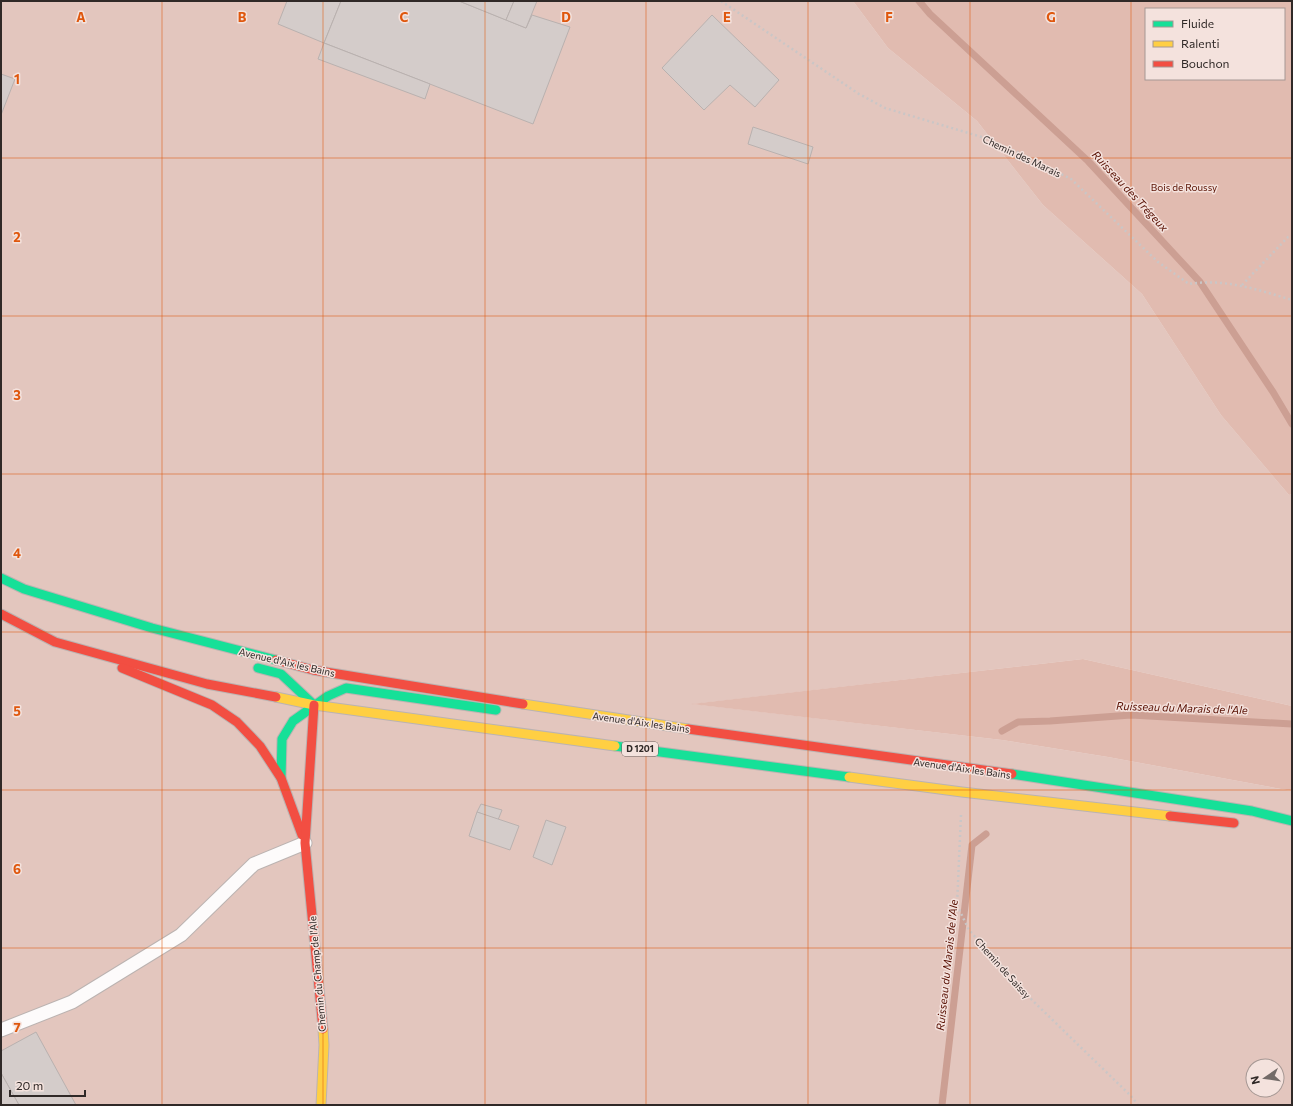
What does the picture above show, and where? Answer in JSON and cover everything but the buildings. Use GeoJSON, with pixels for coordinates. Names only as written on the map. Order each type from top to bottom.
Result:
{"type":"FeatureCollection","features":[{"type":"Feature","properties":{"kind":"main road","name":"Avenue d'Aix les Bains"},"geometry":{"type":"LineString","coordinates":[[1,578],[24,589],[152,628],[313,670],[577,713],[1075,784],[1252,811],[1292,821]]}},
{"type":"Feature","properties":{"kind":"main road"},"geometry":{"type":"LineString","coordinates":[[24,589],[87,617]]}},
{"type":"Feature","properties":{"kind":"main road","name":"D 1201"},"geometry":{"type":"LineString","coordinates":[[1,614],[55,642],[208,684],[314,705],[962,792],[1246,824]]}},
{"type":"Feature","properties":{"kind":"main road"},"geometry":{"type":"LineString","coordinates":[[55,642],[212,705],[237,722],[260,746],[281,778],[305,843]]}},
{"type":"Feature","properties":{"kind":"main road"},"geometry":{"type":"LineString","coordinates":[[251,666],[281,674],[314,705]]}},
{"type":"Feature","properties":{"kind":"main road"},"geometry":{"type":"LineString","coordinates":[[281,778],[282,739],[293,721],[328,696],[346,688],[502,712]]}},
{"type":"Feature","properties":{"kind":"main road"},"geometry":{"type":"LineString","coordinates":[[305,843],[314,705]]}},
{"type":"Feature","properties":{"kind":"main road"},"geometry":{"type":"LineString","coordinates":[[518,713],[577,713]]}},
{"type":"Feature","properties":{"kind":"main road"},"geometry":{"type":"LineString","coordinates":[[1269,825],[1292,826]]}},
{"type":"Feature","properties":{"kind":"main road","name":"Chemin du Champ de l'Ale"},"geometry":{"type":"LineString","coordinates":[[305,843],[324,1046],[321,1105]]}},
{"type":"Feature","properties":{"kind":"lane"},"geometry":{"type":"LineString","coordinates":[[1,1030],[72,1002],[181,935],[254,864],[305,843]]}},
{"type":"Feature","properties":{"kind":"path","name":"Chemin des Marais"},"geometry":{"type":"LineString","coordinates":[[720,1],[859,94],[885,108],[985,138],[1071,179],[1158,262],[1189,284],[1200,282],[1242,285],[1292,300]]}},
{"type":"Feature","properties":{"kind":"path"},"geometry":{"type":"LineString","coordinates":[[1242,285],[1288,237],[1292,236]]}},
{"type":"Feature","properties":{"kind":"path","name":"Chemin de Saissy"},"geometry":{"type":"LineString","coordinates":[[962,792],[957,905],[969,930],[1032,1000],[1131,1096],[1138,1105]]}},
{"type":"Feature","properties":{"kind":"shaded area"},"geometry":{"type":"Polygon","coordinates":[[[1,1],[853,1],[888,48],[977,121],[1043,205],[1142,294],[1221,415],[1289,495],[1292,494],[1292,706],[1083,659],[693,704],[1002,740],[1108,757],[1292,791],[1292,1105],[1,1105],[1,1]]]}},
{"type":"Feature","properties":{"kind":"green space","name":"Bois de Roussy"},"geometry":{"type":"Polygon","coordinates":[[[853,1],[1292,1],[1292,494],[1289,495],[1221,415],[1142,294],[1043,205],[977,121],[888,48],[853,1]]]}},
{"type":"Feature","properties":{"kind":"green space"},"geometry":{"type":"Polygon","coordinates":[[[1083,659],[1292,706],[1292,791],[1108,757],[1002,740],[691,704],[1083,659]]]}},
{"type":"Feature","properties":{"kind":"waterway","name":"Ruisseau des Trégeux"},"geometry":{"type":"LineString","coordinates":[[919,1],[930,14],[1088,161],[1200,282],[1273,392],[1292,424]]}},
{"type":"Feature","properties":{"kind":"waterway","name":"Ruisseau du Marais de l'Ale"},"geometry":{"type":"LineString","coordinates":[[1002,731],[1018,722],[1131,715],[1292,724]]}},
{"type":"Feature","properties":{"kind":"waterway","name":"Ruisseau du Marais de l'Ale"},"geometry":{"type":"LineString","coordinates":[[942,1105],[972,845],[986,834]]}},
{"type":"Feature","properties":{"kind":"traffic: fast"},"geometry":{"type":"LineString","coordinates":[[1,578],[24,589],[152,628],[276,660]]}},
{"type":"Feature","properties":{"kind":"traffic: fast"},"geometry":{"type":"LineString","coordinates":[[258,668],[281,674],[314,705]]}},
{"type":"Feature","properties":{"kind":"traffic: fast"},"geometry":{"type":"LineString","coordinates":[[281,778],[282,739],[293,721],[328,696],[346,688],[496,710]]}},
{"type":"Feature","properties":{"kind":"traffic: fast"},"geometry":{"type":"LineString","coordinates":[[615,746],[849,777]]}},
{"type":"Feature","properties":{"kind":"traffic: fast"},"geometry":{"type":"LineString","coordinates":[[1012,774],[1252,811],[1292,821]]}},
{"type":"Feature","properties":{"kind":"traffic: slow"},"geometry":{"type":"LineString","coordinates":[[276,697],[314,705],[615,746]]}},
{"type":"Feature","properties":{"kind":"traffic: slow"},"geometry":{"type":"LineString","coordinates":[[523,704],[688,729]]}},
{"type":"Feature","properties":{"kind":"traffic: slow"},"geometry":{"type":"LineString","coordinates":[[849,777],[962,792],[1170,816]]}},
{"type":"Feature","properties":{"kind":"traffic: slow"},"geometry":{"type":"LineString","coordinates":[[321,1105],[324,1045],[323,1029]]}},
{"type":"Feature","properties":{"kind":"traffic: jam"},"geometry":{"type":"LineString","coordinates":[[1,614],[55,642],[207,684],[276,697]]}},
{"type":"Feature","properties":{"kind":"traffic: jam"},"geometry":{"type":"LineString","coordinates":[[276,660],[313,670],[523,704]]}},
{"type":"Feature","properties":{"kind":"traffic: jam"},"geometry":{"type":"LineString","coordinates":[[122,668],[212,705],[237,722],[260,746],[281,778],[302,835]]}},
{"type":"Feature","properties":{"kind":"traffic: jam"},"geometry":{"type":"LineString","coordinates":[[314,705],[305,843],[323,1029]]}},
{"type":"Feature","properties":{"kind":"traffic: jam"},"geometry":{"type":"LineString","coordinates":[[688,729],[1012,774]]}},
{"type":"Feature","properties":{"kind":"traffic: jam"},"geometry":{"type":"LineString","coordinates":[[1170,816],[1234,823]]}}]}
